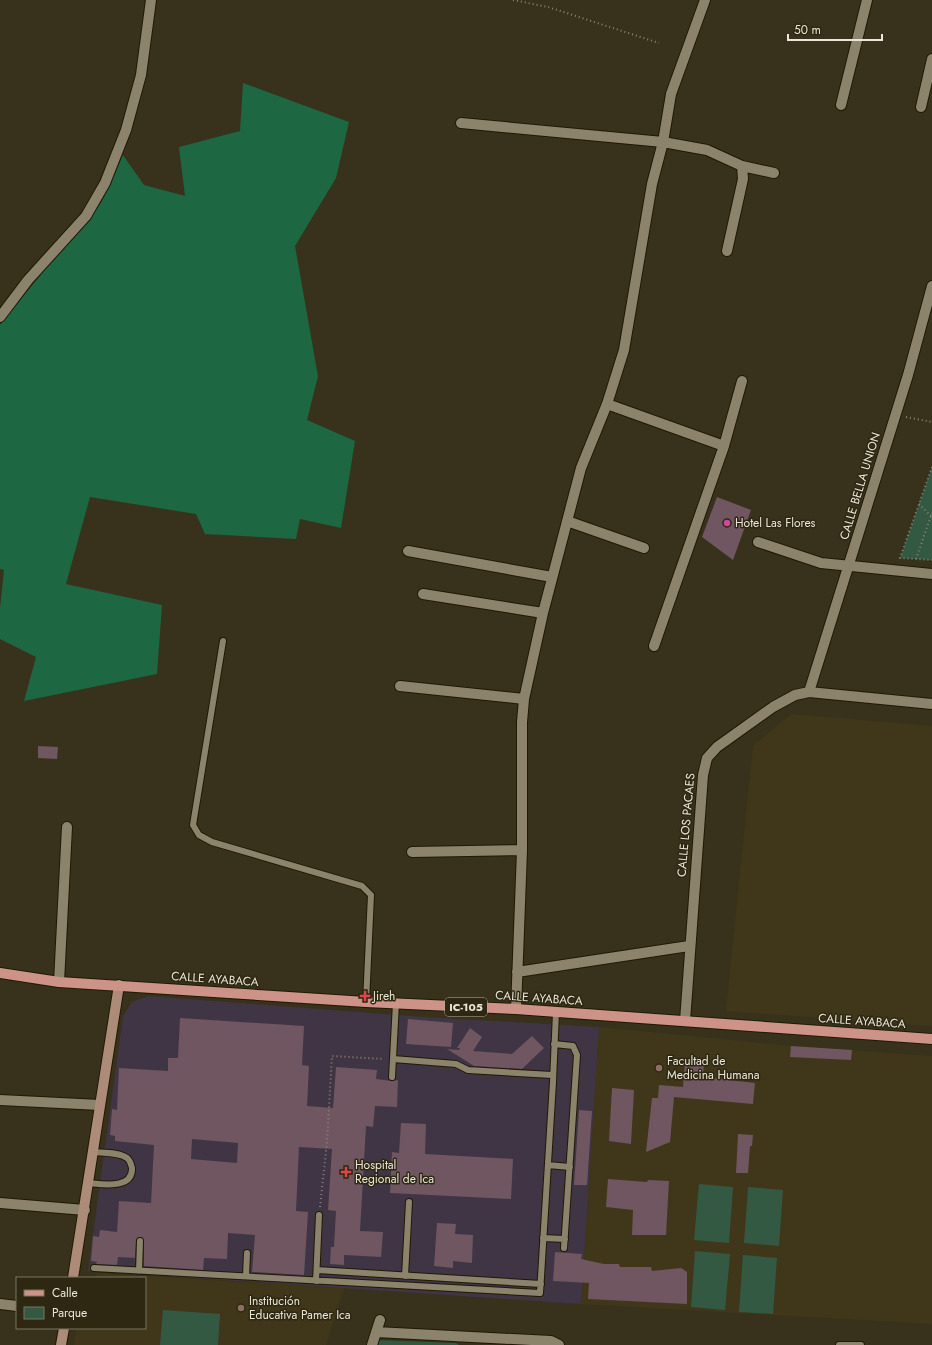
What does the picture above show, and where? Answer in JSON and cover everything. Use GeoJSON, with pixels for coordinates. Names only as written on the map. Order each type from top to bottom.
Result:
{"type":"FeatureCollection","features":[{"type":"Feature","properties":{"kind":"main road","name":"CALLE AYABACA"},"geometry":{"type":"LineString","coordinates":[[0,974],[59,982],[366,1002],[516,1009],[932,1039]]}},
{"type":"Feature","properties":{"kind":"street"},"geometry":{"type":"LineString","coordinates":[[0,317],[32,275],[86,216],[105,183],[126,130],[141,75],[151,0]]}},
{"type":"Feature","properties":{"kind":"street"},"geometry":{"type":"LineString","coordinates":[[516,1009],[522,850],[522,722],[524,699],[543,612],[567,521],[588,449],[607,404],[624,350],[652,184],[663,142],[672,94],[705,0]]}},
{"type":"Feature","properties":{"kind":"street"},"geometry":{"type":"LineString","coordinates":[[841,105],[867,0]]}},
{"type":"Feature","properties":{"kind":"street"},"geometry":{"type":"LineString","coordinates":[[921,108],[932,59]]}},
{"type":"Feature","properties":{"kind":"street"},"geometry":{"type":"LineString","coordinates":[[461,124],[663,142],[707,150],[742,166],[774,173]]}},
{"type":"Feature","properties":{"kind":"street"},"geometry":{"type":"LineString","coordinates":[[727,251],[743,178],[742,166]]}},
{"type":"Feature","properties":{"kind":"street","name":"CALLE BELLA UNION"},"geometry":{"type":"LineString","coordinates":[[809,692],[896,415],[932,286]]}},
{"type":"Feature","properties":{"kind":"street"},"geometry":{"type":"LineString","coordinates":[[654,646],[724,446],[742,381]]}},
{"type":"Feature","properties":{"kind":"street"},"geometry":{"type":"LineString","coordinates":[[607,404],[724,446]]}},
{"type":"Feature","properties":{"kind":"street"},"geometry":{"type":"LineString","coordinates":[[567,521],[644,548]]}},
{"type":"Feature","properties":{"kind":"street"},"geometry":{"type":"LineString","coordinates":[[758,542],[821,563],[932,574]]}},
{"type":"Feature","properties":{"kind":"street"},"geometry":{"type":"LineString","coordinates":[[408,551],[552,577]]}},
{"type":"Feature","properties":{"kind":"street"},"geometry":{"type":"LineString","coordinates":[[423,594],[543,612]]}},
{"type":"Feature","properties":{"kind":"street"},"geometry":{"type":"LineString","coordinates":[[400,686],[524,699]]}},
{"type":"Feature","properties":{"kind":"street","name":"CALLE LOS PACAES"},"geometry":{"type":"LineString","coordinates":[[685,1022],[689,946],[703,775],[707,758],[717,747],[773,707],[795,695],[809,692],[932,704]]}},
{"type":"Feature","properties":{"kind":"street"},"geometry":{"type":"LineString","coordinates":[[59,982],[67,827]]}},
{"type":"Feature","properties":{"kind":"street"},"geometry":{"type":"LineString","coordinates":[[412,852],[522,850]]}},
{"type":"Feature","properties":{"kind":"street"},"geometry":{"type":"LineString","coordinates":[[517,972],[689,946]]}},
{"type":"Feature","properties":{"kind":"street"},"geometry":{"type":"LineString","coordinates":[[73,1277],[85,1210],[119,986]]}},
{"type":"Feature","properties":{"kind":"street"},"geometry":{"type":"LineString","coordinates":[[0,1100],[100,1105]]}},
{"type":"Feature","properties":{"kind":"street"},"geometry":{"type":"LineString","coordinates":[[0,1203],[85,1210]]}},
{"type":"Feature","properties":{"kind":"street"},"geometry":{"type":"LineString","coordinates":[[0,1304],[16,1306]]}},
{"type":"Feature","properties":{"kind":"street"},"geometry":{"type":"LineString","coordinates":[[372,1345],[380,1320]]}},
{"type":"Feature","properties":{"kind":"street"},"geometry":{"type":"LineString","coordinates":[[61,1345],[64,1329]]}},
{"type":"Feature","properties":{"kind":"street"},"geometry":{"type":"LineString","coordinates":[[376,1332],[471,1341],[551,1341],[559,1345]]}},
{"type":"Feature","properties":{"kind":"lane"},"geometry":{"type":"LineString","coordinates":[[223,641],[193,825],[199,835],[212,842],[362,886],[367,889],[371,895],[366,1002]]}},
{"type":"Feature","properties":{"kind":"lane"},"geometry":{"type":"LineString","coordinates":[[392,1077],[396,1003]]}},
{"type":"Feature","properties":{"kind":"lane"},"geometry":{"type":"LineString","coordinates":[[94,1268],[540,1293],[556,1012]]}},
{"type":"Feature","properties":{"kind":"lane"},"geometry":{"type":"LineString","coordinates":[[554,1044],[573,1046],[577,1055],[564,1248]]}},
{"type":"Feature","properties":{"kind":"lane"},"geometry":{"type":"LineString","coordinates":[[393,1059],[456,1064],[468,1070],[552,1075]]}},
{"type":"Feature","properties":{"kind":"lane"},"geometry":{"type":"LineString","coordinates":[[89,1183],[120,1184],[127,1180],[132,1171],[130,1161],[127,1158],[115,1154],[93,1152]]}},
{"type":"Feature","properties":{"kind":"lane"},"geometry":{"type":"LineString","coordinates":[[548,1165],[570,1167]]}},
{"type":"Feature","properties":{"kind":"lane"},"geometry":{"type":"LineString","coordinates":[[405,1276],[409,1202]]}},
{"type":"Feature","properties":{"kind":"lane"},"geometry":{"type":"LineString","coordinates":[[316,1281],[319,1215]]}},
{"type":"Feature","properties":{"kind":"lane"},"geometry":{"type":"LineString","coordinates":[[543,1238],[565,1239]]}},
{"type":"Feature","properties":{"kind":"lane"},"geometry":{"type":"LineString","coordinates":[[139,1271],[140,1240]]}},
{"type":"Feature","properties":{"kind":"lane"},"geometry":{"type":"LineString","coordinates":[[246,1276],[247,1253]]}},
{"type":"Feature","properties":{"kind":"lane"},"geometry":{"type":"LineString","coordinates":[[317,1270],[540,1284]]}},
{"type":"Feature","properties":{"kind":"lane"},"geometry":{"type":"LineString","coordinates":[[839,1345],[861,1345]]}},
{"type":"Feature","properties":{"kind":"path"},"geometry":{"type":"LineString","coordinates":[[513,0],[548,8],[659,42]]}},
{"type":"Feature","properties":{"kind":"path"},"geometry":{"type":"LineString","coordinates":[[896,415],[932,422]]}},
{"type":"Feature","properties":{"kind":"path"},"geometry":{"type":"LineString","coordinates":[[932,467],[900,558],[932,560]]}},
{"type":"Feature","properties":{"kind":"path"},"geometry":{"type":"LineString","coordinates":[[916,559],[932,515],[919,504]]}},
{"type":"Feature","properties":{"kind":"path"},"geometry":{"type":"LineString","coordinates":[[319,1215],[327,1142],[332,1056],[393,1059]]}},
{"type":"Feature","properties":{"kind":"shaded area"},"geometry":{"type":"Polygon","coordinates":[[[791,714],[932,726],[932,1026],[726,1011],[753,746],[791,714]]]}},
{"type":"Feature","properties":{"kind":"shaded area","name":"Hospital Regional de Ica"},"geometry":{"type":"Polygon","coordinates":[[[149,996],[423,1017],[599,1027],[581,1304],[88,1271],[123,1016],[132,1002],[149,996]]]}},
{"type":"Feature","properties":{"kind":"shaded area"},"geometry":{"type":"Polygon","coordinates":[[[599,1027],[791,1046],[932,1056],[932,1324],[581,1304],[599,1027]]]}},
{"type":"Feature","properties":{"kind":"shaded area","name":"Institución Educativa Pamer Ica"},"geometry":{"type":"Polygon","coordinates":[[[97,1273],[344,1288],[326,1345],[74,1345],[77,1329],[146,1329],[146,1277],[96,1277],[97,1273]]]}},
{"type":"Feature","properties":{"kind":"green space"},"geometry":{"type":"Polygon","coordinates":[[[243,83],[349,122],[336,178],[295,246],[318,376],[307,420],[355,441],[341,528],[300,519],[296,539],[205,534],[196,514],[90,497],[66,584],[162,605],[157,674],[24,701],[36,657],[0,639],[0,608],[4,570],[0,569],[0,325],[43,272],[78,233],[102,201],[123,155],[144,185],[185,196],[179,147],[240,131],[243,83]]]}},
{"type":"Feature","properties":{"kind":"green space"},"geometry":{"type":"Polygon","coordinates":[[[932,467],[932,560],[900,558],[932,467]]]}},
{"type":"Feature","properties":{"kind":"green space"},"geometry":{"type":"Polygon","coordinates":[[[699,1184],[733,1187],[729,1243],[694,1240],[699,1184]]]}},
{"type":"Feature","properties":{"kind":"green space"},"geometry":{"type":"Polygon","coordinates":[[[748,1187],[783,1190],[779,1246],[744,1243],[748,1187]]]}},
{"type":"Feature","properties":{"kind":"green space"},"geometry":{"type":"Polygon","coordinates":[[[695,1251],[730,1254],[725,1310],[691,1307],[695,1251]]]}},
{"type":"Feature","properties":{"kind":"green space"},"geometry":{"type":"Polygon","coordinates":[[[743,1255],[777,1258],[773,1314],[739,1312],[743,1255]]]}},
{"type":"Feature","properties":{"kind":"green space"},"geometry":{"type":"Polygon","coordinates":[[[163,1310],[220,1314],[218,1345],[160,1345],[163,1310]]]}},
{"type":"Feature","properties":{"kind":"green space"},"geometry":{"type":"Polygon","coordinates":[[[376,1340],[456,1343],[459,1345],[375,1345],[376,1340]]]}},
{"type":"Feature","properties":{"kind":"building","name":"Hotel Las Flores"},"geometry":{"type":"Polygon","coordinates":[[[717,497],[751,510],[733,560],[702,537],[717,497]]]}},
{"type":"Feature","properties":{"kind":"building"},"geometry":{"type":"Polygon","coordinates":[[[38,746],[58,747],[57,759],[38,758],[38,746]]]}},
{"type":"Feature","properties":{"kind":"building"},"geometry":{"type":"Polygon","coordinates":[[[180,1018],[304,1026],[302,1065],[309,1066],[307,1106],[333,1108],[336,1067],[377,1070],[376,1079],[392,1081],[398,1080],[397,1107],[375,1106],[373,1127],[366,1126],[360,1231],[383,1232],[381,1257],[344,1255],[344,1265],[330,1264],[331,1247],[334,1247],[336,1211],[328,1210],[332,1149],[299,1147],[296,1211],[308,1212],[304,1275],[252,1272],[255,1235],[228,1233],[227,1259],[204,1258],[203,1270],[144,1266],[144,1241],[141,1237],[136,1240],[135,1258],[118,1257],[117,1265],[96,1264],[97,1262],[91,1261],[93,1236],[99,1237],[100,1230],[117,1232],[119,1201],[151,1203],[154,1145],[115,1141],[115,1136],[110,1135],[112,1109],[117,1110],[119,1068],[168,1071],[168,1058],[178,1058],[180,1018]],[[192,1139],[191,1159],[237,1163],[238,1143],[192,1139]]]}},
{"type":"Feature","properties":{"kind":"building"},"geometry":{"type":"Polygon","coordinates":[[[408,1019],[453,1023],[451,1047],[406,1044],[408,1019]]]}},
{"type":"Feature","properties":{"kind":"building"},"geometry":{"type":"Polygon","coordinates":[[[470,1028],[482,1037],[473,1051],[512,1054],[532,1036],[544,1048],[522,1069],[474,1066],[447,1049],[459,1050],[460,1048],[457,1048],[470,1028]]]}},
{"type":"Feature","properties":{"kind":"building"},"geometry":{"type":"Polygon","coordinates":[[[791,1046],[852,1050],[851,1060],[790,1057],[791,1046]]]}},
{"type":"Feature","properties":{"kind":"building"},"geometry":{"type":"Polygon","coordinates":[[[685,1062],[704,1064],[703,1077],[755,1083],[753,1104],[674,1097],[670,1142],[646,1152],[652,1098],[658,1098],[659,1085],[683,1087],[685,1062]]]}},
{"type":"Feature","properties":{"kind":"building"},"geometry":{"type":"Polygon","coordinates":[[[612,1088],[634,1090],[631,1144],[609,1141],[612,1088]]]}},
{"type":"Feature","properties":{"kind":"building"},"geometry":{"type":"Polygon","coordinates":[[[579,1110],[592,1111],[587,1185],[574,1185],[579,1110]]]}},
{"type":"Feature","properties":{"kind":"building"},"geometry":{"type":"Polygon","coordinates":[[[401,1123],[426,1124],[425,1154],[513,1159],[511,1199],[390,1193],[392,1152],[399,1153],[401,1123]]]}},
{"type":"Feature","properties":{"kind":"building"},"geometry":{"type":"Polygon","coordinates":[[[738,1134],[753,1135],[752,1146],[750,1146],[748,1173],[736,1173],[738,1134]]]}},
{"type":"Feature","properties":{"kind":"building"},"geometry":{"type":"Polygon","coordinates":[[[608,1179],[647,1182],[648,1180],[669,1181],[666,1235],[632,1235],[633,1210],[606,1207],[608,1179]]]}},
{"type":"Feature","properties":{"kind":"building"},"geometry":{"type":"Polygon","coordinates":[[[437,1223],[456,1224],[455,1234],[473,1235],[472,1263],[453,1261],[453,1268],[434,1266],[437,1223]]]}},
{"type":"Feature","properties":{"kind":"building"},"geometry":{"type":"Polygon","coordinates":[[[555,1252],[582,1254],[581,1259],[604,1264],[619,1264],[620,1267],[651,1267],[652,1271],[681,1268],[687,1272],[687,1304],[588,1299],[589,1283],[553,1281],[555,1252]]]}},
{"type":"Feature","properties":{"kind":"place","name":"Hotel Las Flores"},"geometry":{"type":"Point","coordinates":[727,523]}},
{"type":"Feature","properties":{"kind":"place","name":"Jireh"},"geometry":{"type":"Point","coordinates":[365,996]}},
{"type":"Feature","properties":{"kind":"place","name":"Facultad de Medicina Humana"},"geometry":{"type":"Point","coordinates":[659,1068]}},
{"type":"Feature","properties":{"kind":"place","name":"Hospital Regional de Ica"},"geometry":{"type":"Point","coordinates":[346,1172]}},
{"type":"Feature","properties":{"kind":"place","name":"Institución Educativa Pamer Ica"},"geometry":{"type":"Point","coordinates":[241,1308]}}]}
